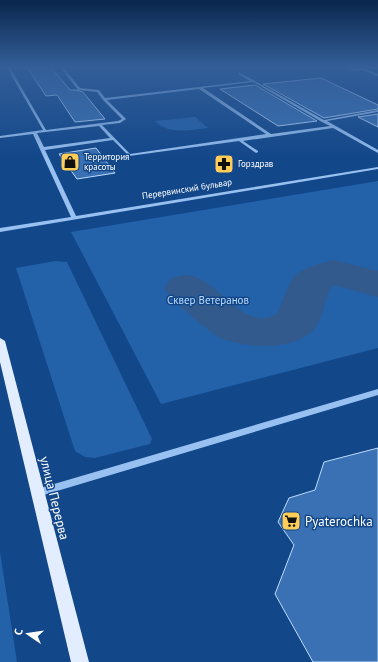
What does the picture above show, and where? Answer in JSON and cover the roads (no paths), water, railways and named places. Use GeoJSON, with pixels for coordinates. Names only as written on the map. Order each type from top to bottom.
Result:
{"type":"FeatureCollection","features":[{"type":"Feature","properties":{"kind":"main road","name":"улица Перерва"},"geometry":{"type":"LineString","coordinates":[[0,341],[80,662]]}},
{"type":"Feature","properties":{"kind":"street"},"geometry":{"type":"LineString","coordinates":[[25,97],[45,131]]}},
{"type":"Feature","properties":{"kind":"street"},"geometry":{"type":"LineString","coordinates":[[104,99],[122,97]]}},
{"type":"Feature","properties":{"kind":"street"},"geometry":{"type":"LineString","coordinates":[[212,97],[270,136]]}},
{"type":"Feature","properties":{"kind":"street"},"geometry":{"type":"LineString","coordinates":[[281,97],[378,152]]}},
{"type":"Feature","properties":{"kind":"street"},"geometry":{"type":"LineString","coordinates":[[0,137],[100,125],[119,122],[124,119],[104,99]]}},
{"type":"Feature","properties":{"kind":"street"},"geometry":{"type":"LineString","coordinates":[[323,121],[378,111]]}},
{"type":"Feature","properties":{"kind":"street"},"geometry":{"type":"LineString","coordinates":[[100,125],[129,155],[334,127]]}},
{"type":"Feature","properties":{"kind":"street"},"geometry":{"type":"LineString","coordinates":[[35,133],[74,218]]}},
{"type":"Feature","properties":{"kind":"street"},"geometry":{"type":"LineString","coordinates":[[42,149],[113,139]]}},
{"type":"Feature","properties":{"kind":"street"},"geometry":{"type":"LineString","coordinates":[[240,140],[256,152]]}},
{"type":"Feature","properties":{"kind":"street","name":"Перервинский бульвар"},"geometry":{"type":"LineString","coordinates":[[0,230],[378,168]]}},
{"type":"Feature","properties":{"kind":"street"},"geometry":{"type":"LineString","coordinates":[[37,493],[378,392]]}},
{"type":"Feature","properties":{"kind":"waterway"},"geometry":{"type":"LineString","coordinates":[[185,288],[237,328],[257,332],[273,332],[284,329],[295,323],[301,313],[311,282],[320,276],[334,272],[378,284]]}},
{"type":"Feature","properties":{"kind":"place","name":"Территория красоты"},"geometry":{"type":"Point","coordinates":[70,162]}},
{"type":"Feature","properties":{"kind":"place","name":"Горздрав"},"geometry":{"type":"Point","coordinates":[224,164]}},
{"type":"Feature","properties":{"kind":"place","name":"Pyaterochka"},"geometry":{"type":"Point","coordinates":[291,521]}},
{"type":"Feature","properties":{"kind":"park label","name":"Сквер Ветеранов"},"geometry":{"type":"Point","coordinates":[208,300]}}]}
